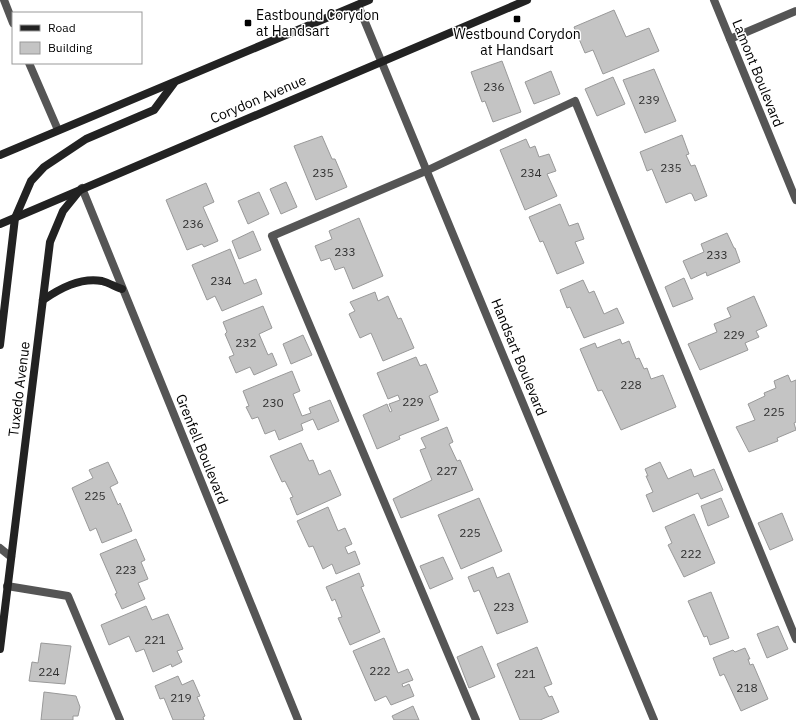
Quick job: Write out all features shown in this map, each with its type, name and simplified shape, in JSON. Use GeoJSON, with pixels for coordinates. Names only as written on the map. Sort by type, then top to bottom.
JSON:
{"type":"FeatureCollection","features":[{"type":"Feature","properties":{"kind":"main road"},"geometry":{"type":"LineString","coordinates":[[0,155],[369,0]]}},
{"type":"Feature","properties":{"kind":"main road","name":"Corydon Avenue"},"geometry":{"type":"LineString","coordinates":[[0,224],[527,0]]}},
{"type":"Feature","properties":{"kind":"main road","name":"Tuxedo Avenue"},"geometry":{"type":"LineString","coordinates":[[0,345],[15,218],[31,182],[44,168],[86,139],[154,110],[174,83]]}},
{"type":"Feature","properties":{"kind":"main road","name":"Tuxedo Avenue"},"geometry":{"type":"LineString","coordinates":[[0,650],[50,242],[63,211],[82,188]]}},
{"type":"Feature","properties":{"kind":"main road"},"geometry":{"type":"LineString","coordinates":[[43,300],[59,289],[86,281],[101,281],[122,289]]}},
{"type":"Feature","properties":{"kind":"main road"},"geometry":{"type":"LineString","coordinates":[[0,307],[4,315]]}},
{"type":"Feature","properties":{"kind":"street"},"geometry":{"type":"LineString","coordinates":[[4,0],[12,20]]}},
{"type":"Feature","properties":{"kind":"street","name":"Lamont Boulevard"},"geometry":{"type":"LineString","coordinates":[[714,0],[796,200]]}},
{"type":"Feature","properties":{"kind":"street","name":"Handsart Boulevard"},"geometry":{"type":"LineString","coordinates":[[358,5],[383,60],[654,720]]}},
{"type":"Feature","properties":{"kind":"street"},"geometry":{"type":"LineString","coordinates":[[730,39],[796,11]]}},
{"type":"Feature","properties":{"kind":"street"},"geometry":{"type":"LineString","coordinates":[[29,64],[58,130]]}},
{"type":"Feature","properties":{"kind":"street"},"geometry":{"type":"LineString","coordinates":[[476,720],[272,236],[428,170],[575,102],[796,639]]}},
{"type":"Feature","properties":{"kind":"street","name":"Grenfell Boulevard"},"geometry":{"type":"LineString","coordinates":[[82,188],[298,720]]}},
{"type":"Feature","properties":{"kind":"street"},"geometry":{"type":"LineString","coordinates":[[0,548],[11,557]]}},
{"type":"Feature","properties":{"kind":"street"},"geometry":{"type":"LineString","coordinates":[[7,586],[68,596],[120,720]]}},
{"type":"Feature","properties":{"kind":"building"},"geometry":{"type":"Polygon","coordinates":[[[614,10],[626,37],[649,28],[659,51],[603,74],[593,50],[585,53],[574,27],[614,10]]]}},
{"type":"Feature","properties":{"kind":"building"},"geometry":{"type":"Polygon","coordinates":[[[502,61],[521,112],[493,122],[485,101],[482,102],[471,72],[502,61]]]}},
{"type":"Feature","properties":{"kind":"building"},"geometry":{"type":"Polygon","coordinates":[[[654,69],[676,121],[645,133],[623,80],[654,69]]]}},
{"type":"Feature","properties":{"kind":"building"},"geometry":{"type":"Polygon","coordinates":[[[551,71],[560,94],[534,104],[525,82],[551,71]]]}},
{"type":"Feature","properties":{"kind":"building"},"geometry":{"type":"Polygon","coordinates":[[[613,77],[625,104],[597,116],[585,89],[613,77]]]}},
{"type":"Feature","properties":{"kind":"building"},"geometry":{"type":"Polygon","coordinates":[[[682,135],[689,154],[686,155],[691,166],[695,165],[707,196],[695,201],[690,193],[666,203],[652,169],[647,171],[640,152],[682,135]]]}},
{"type":"Feature","properties":{"kind":"building"},"geometry":{"type":"Polygon","coordinates":[[[322,136],[332,159],[335,159],[347,187],[316,200],[294,146],[322,136]]]}},
{"type":"Feature","properties":{"kind":"building"},"geometry":{"type":"Polygon","coordinates":[[[526,139],[530,148],[535,146],[539,157],[549,154],[556,171],[547,174],[557,196],[525,210],[500,150],[526,139]]]}},
{"type":"Feature","properties":{"kind":"building"},"geometry":{"type":"Polygon","coordinates":[[[286,182],[297,207],[281,214],[270,189],[286,182]]]}},
{"type":"Feature","properties":{"kind":"building"},"geometry":{"type":"Polygon","coordinates":[[[206,183],[214,202],[203,207],[218,241],[204,247],[202,244],[187,250],[166,200],[206,183]]]}},
{"type":"Feature","properties":{"kind":"building"},"geometry":{"type":"Polygon","coordinates":[[[259,192],[269,214],[248,224],[238,201],[259,192]]]}},
{"type":"Feature","properties":{"kind":"building"},"geometry":{"type":"Polygon","coordinates":[[[560,204],[569,226],[578,223],[584,239],[575,242],[584,263],[557,274],[543,241],[540,242],[529,217],[560,204]]]}},
{"type":"Feature","properties":{"kind":"building"},"geometry":{"type":"Polygon","coordinates":[[[359,218],[383,276],[353,289],[344,267],[335,270],[330,258],[321,261],[315,246],[332,239],[329,231],[359,218]]]}},
{"type":"Feature","properties":{"kind":"building"},"geometry":{"type":"Polygon","coordinates":[[[253,231],[261,250],[239,259],[232,241],[253,231]]]}},
{"type":"Feature","properties":{"kind":"building"},"geometry":{"type":"Polygon","coordinates":[[[727,233],[740,262],[707,276],[706,272],[691,279],[683,261],[704,252],[701,244],[727,233]]]}},
{"type":"Feature","properties":{"kind":"building"},"geometry":{"type":"Polygon","coordinates":[[[230,249],[244,284],[256,279],[262,294],[222,311],[215,296],[207,300],[192,265],[230,249]]]}},
{"type":"Feature","properties":{"kind":"building"},"geometry":{"type":"Polygon","coordinates":[[[684,278],[693,299],[673,307],[665,287],[684,278]]]}},
{"type":"Feature","properties":{"kind":"building"},"geometry":{"type":"Polygon","coordinates":[[[583,280],[589,293],[594,291],[604,314],[617,308],[624,323],[584,338],[570,307],[567,308],[560,290],[583,280]]]}},
{"type":"Feature","properties":{"kind":"building"},"geometry":{"type":"Polygon","coordinates":[[[375,292],[378,301],[388,296],[398,319],[401,318],[414,348],[383,361],[371,333],[360,338],[349,314],[355,311],[350,302],[375,292]]]}},
{"type":"Feature","properties":{"kind":"building"},"geometry":{"type":"Polygon","coordinates":[[[754,296],[767,326],[756,331],[759,337],[745,343],[748,350],[700,370],[688,344],[717,332],[714,324],[731,317],[727,308],[754,296]]]}},
{"type":"Feature","properties":{"kind":"building"},"geometry":{"type":"Polygon","coordinates":[[[263,306],[272,328],[259,334],[268,355],[272,353],[277,365],[254,375],[250,367],[236,373],[229,357],[234,355],[225,334],[227,332],[223,322],[263,306]]]}},
{"type":"Feature","properties":{"kind":"building"},"geometry":{"type":"Polygon","coordinates":[[[303,335],[312,355],[291,364],[283,344],[303,335]]]}},
{"type":"Feature","properties":{"kind":"building"},"geometry":{"type":"Polygon","coordinates":[[[620,339],[622,344],[629,341],[636,359],[639,358],[644,369],[647,368],[651,379],[663,375],[676,407],[621,430],[602,390],[598,391],[580,349],[595,343],[597,348],[620,339]]]}},
{"type":"Feature","properties":{"kind":"building"},"geometry":{"type":"Polygon","coordinates":[[[416,357],[420,366],[426,364],[438,392],[429,396],[439,420],[399,436],[400,439],[377,449],[363,415],[387,404],[390,412],[392,411],[389,404],[400,400],[398,395],[388,399],[377,373],[416,357]]]}},
{"type":"Feature","properties":{"kind":"building"},"geometry":{"type":"Polygon","coordinates":[[[292,371],[300,391],[293,394],[302,416],[311,413],[309,408],[330,400],[339,421],[318,430],[313,419],[301,424],[303,430],[279,440],[275,430],[265,434],[258,417],[252,419],[246,407],[249,406],[243,391],[292,371]]]}},
{"type":"Feature","properties":{"kind":"building"},"geometry":{"type":"Polygon","coordinates":[[[788,375],[791,382],[796,380],[796,422],[794,423],[796,430],[777,438],[778,441],[749,452],[736,427],[755,420],[748,404],[765,396],[764,393],[776,388],[774,381],[788,375]]]}},
{"type":"Feature","properties":{"kind":"building"},"geometry":{"type":"Polygon","coordinates":[[[447,427],[453,442],[449,444],[457,461],[460,460],[473,490],[401,518],[393,499],[432,480],[420,450],[426,448],[421,438],[447,427]]]}},
{"type":"Feature","properties":{"kind":"building"},"geometry":{"type":"Polygon","coordinates":[[[301,443],[309,461],[313,460],[319,475],[330,470],[341,495],[297,515],[290,498],[293,497],[285,481],[282,482],[270,456],[301,443]]]}},
{"type":"Feature","properties":{"kind":"building"},"geometry":{"type":"Polygon","coordinates":[[[108,462],[118,483],[110,487],[118,505],[120,503],[132,531],[102,543],[96,528],[90,531],[72,488],[93,478],[89,470],[108,462]]]}},
{"type":"Feature","properties":{"kind":"building"},"geometry":{"type":"Polygon","coordinates":[[[660,462],[668,479],[691,469],[694,477],[714,469],[723,490],[701,499],[698,493],[653,512],[646,495],[653,492],[646,476],[648,476],[645,469],[660,462]]]}},
{"type":"Feature","properties":{"kind":"building"},"geometry":{"type":"Polygon","coordinates":[[[479,498],[502,551],[461,569],[438,515],[479,498]]]}},
{"type":"Feature","properties":{"kind":"building"},"geometry":{"type":"Polygon","coordinates":[[[721,498],[729,517],[708,526],[701,506],[721,498]]]}},
{"type":"Feature","properties":{"kind":"building"},"geometry":{"type":"Polygon","coordinates":[[[328,507],[338,531],[345,528],[352,544],[345,547],[348,554],[355,551],[360,564],[336,574],[332,564],[323,569],[313,546],[309,547],[297,521],[328,507]]]}},
{"type":"Feature","properties":{"kind":"building"},"geometry":{"type":"Polygon","coordinates":[[[782,513],[793,540],[770,550],[758,523],[782,513]]]}},
{"type":"Feature","properties":{"kind":"building"},"geometry":{"type":"Polygon","coordinates":[[[694,514],[715,563],[684,577],[668,545],[672,543],[665,527],[694,514]]]}},
{"type":"Feature","properties":{"kind":"building"},"geometry":{"type":"Polygon","coordinates":[[[136,539],[145,560],[141,562],[148,579],[138,583],[145,599],[122,609],[115,594],[117,593],[100,554],[136,539]]]}},
{"type":"Feature","properties":{"kind":"building"},"geometry":{"type":"Polygon","coordinates":[[[443,557],[453,579],[430,589],[420,566],[443,557]]]}},
{"type":"Feature","properties":{"kind":"building"},"geometry":{"type":"Polygon","coordinates":[[[493,567],[497,578],[509,573],[528,622],[497,634],[479,590],[474,592],[468,577],[493,567]]]}},
{"type":"Feature","properties":{"kind":"building"},"geometry":{"type":"Polygon","coordinates":[[[359,573],[364,586],[361,587],[380,632],[350,645],[338,618],[342,617],[335,599],[332,601],[326,587],[359,573]]]}},
{"type":"Feature","properties":{"kind":"building"},"geometry":{"type":"Polygon","coordinates":[[[711,592],[729,638],[710,645],[707,636],[704,637],[688,601],[711,592]]]}},
{"type":"Feature","properties":{"kind":"building"},"geometry":{"type":"Polygon","coordinates":[[[146,606],[152,620],[168,614],[183,649],[177,651],[182,662],[172,667],[171,664],[153,672],[144,649],[136,652],[129,636],[109,645],[101,625],[146,606]]]}},
{"type":"Feature","properties":{"kind":"building"},"geometry":{"type":"Polygon","coordinates":[[[778,626],[788,649],[767,658],[757,634],[778,626]]]}},
{"type":"Feature","properties":{"kind":"building"},"geometry":{"type":"Polygon","coordinates":[[[384,638],[398,673],[408,669],[413,680],[402,684],[403,687],[409,684],[414,696],[391,705],[386,696],[375,701],[353,651],[384,638]]]}},
{"type":"Feature","properties":{"kind":"building"},"geometry":{"type":"Polygon","coordinates":[[[41,643],[71,646],[65,684],[29,681],[32,662],[38,663],[41,643]]]}},
{"type":"Feature","properties":{"kind":"building"},"geometry":{"type":"Polygon","coordinates":[[[482,646],[495,677],[469,688],[457,657],[482,646]]]}},
{"type":"Feature","properties":{"kind":"building"},"geometry":{"type":"Polygon","coordinates":[[[537,647],[552,684],[544,687],[549,697],[552,696],[559,712],[540,720],[520,720],[497,664],[537,647]]]}},
{"type":"Feature","properties":{"kind":"building"},"geometry":{"type":"Polygon","coordinates":[[[745,648],[750,659],[748,659],[750,665],[753,664],[768,699],[741,711],[724,674],[720,676],[713,658],[733,650],[735,652],[745,648]]]}},
{"type":"Feature","properties":{"kind":"building"},"geometry":{"type":"Polygon","coordinates":[[[178,676],[182,685],[193,680],[200,696],[197,697],[205,716],[203,717],[204,720],[173,720],[164,698],[160,699],[155,686],[178,676]]]}},
{"type":"Feature","properties":{"kind":"building"},"geometry":{"type":"Polygon","coordinates":[[[44,692],[76,696],[80,707],[78,716],[73,716],[73,720],[41,720],[44,692]]]}},
{"type":"Feature","properties":{"kind":"building"},"geometry":{"type":"Polygon","coordinates":[[[413,706],[419,720],[394,720],[392,716],[413,706]]]}},
{"type":"Feature","properties":{"kind":"place","name":"Westbound Corydon at Handsart"},"geometry":{"type":"Point","coordinates":[517,19]}},
{"type":"Feature","properties":{"kind":"place","name":"Eastbound Corydon at Handsart"},"geometry":{"type":"Point","coordinates":[248,23]}}]}
